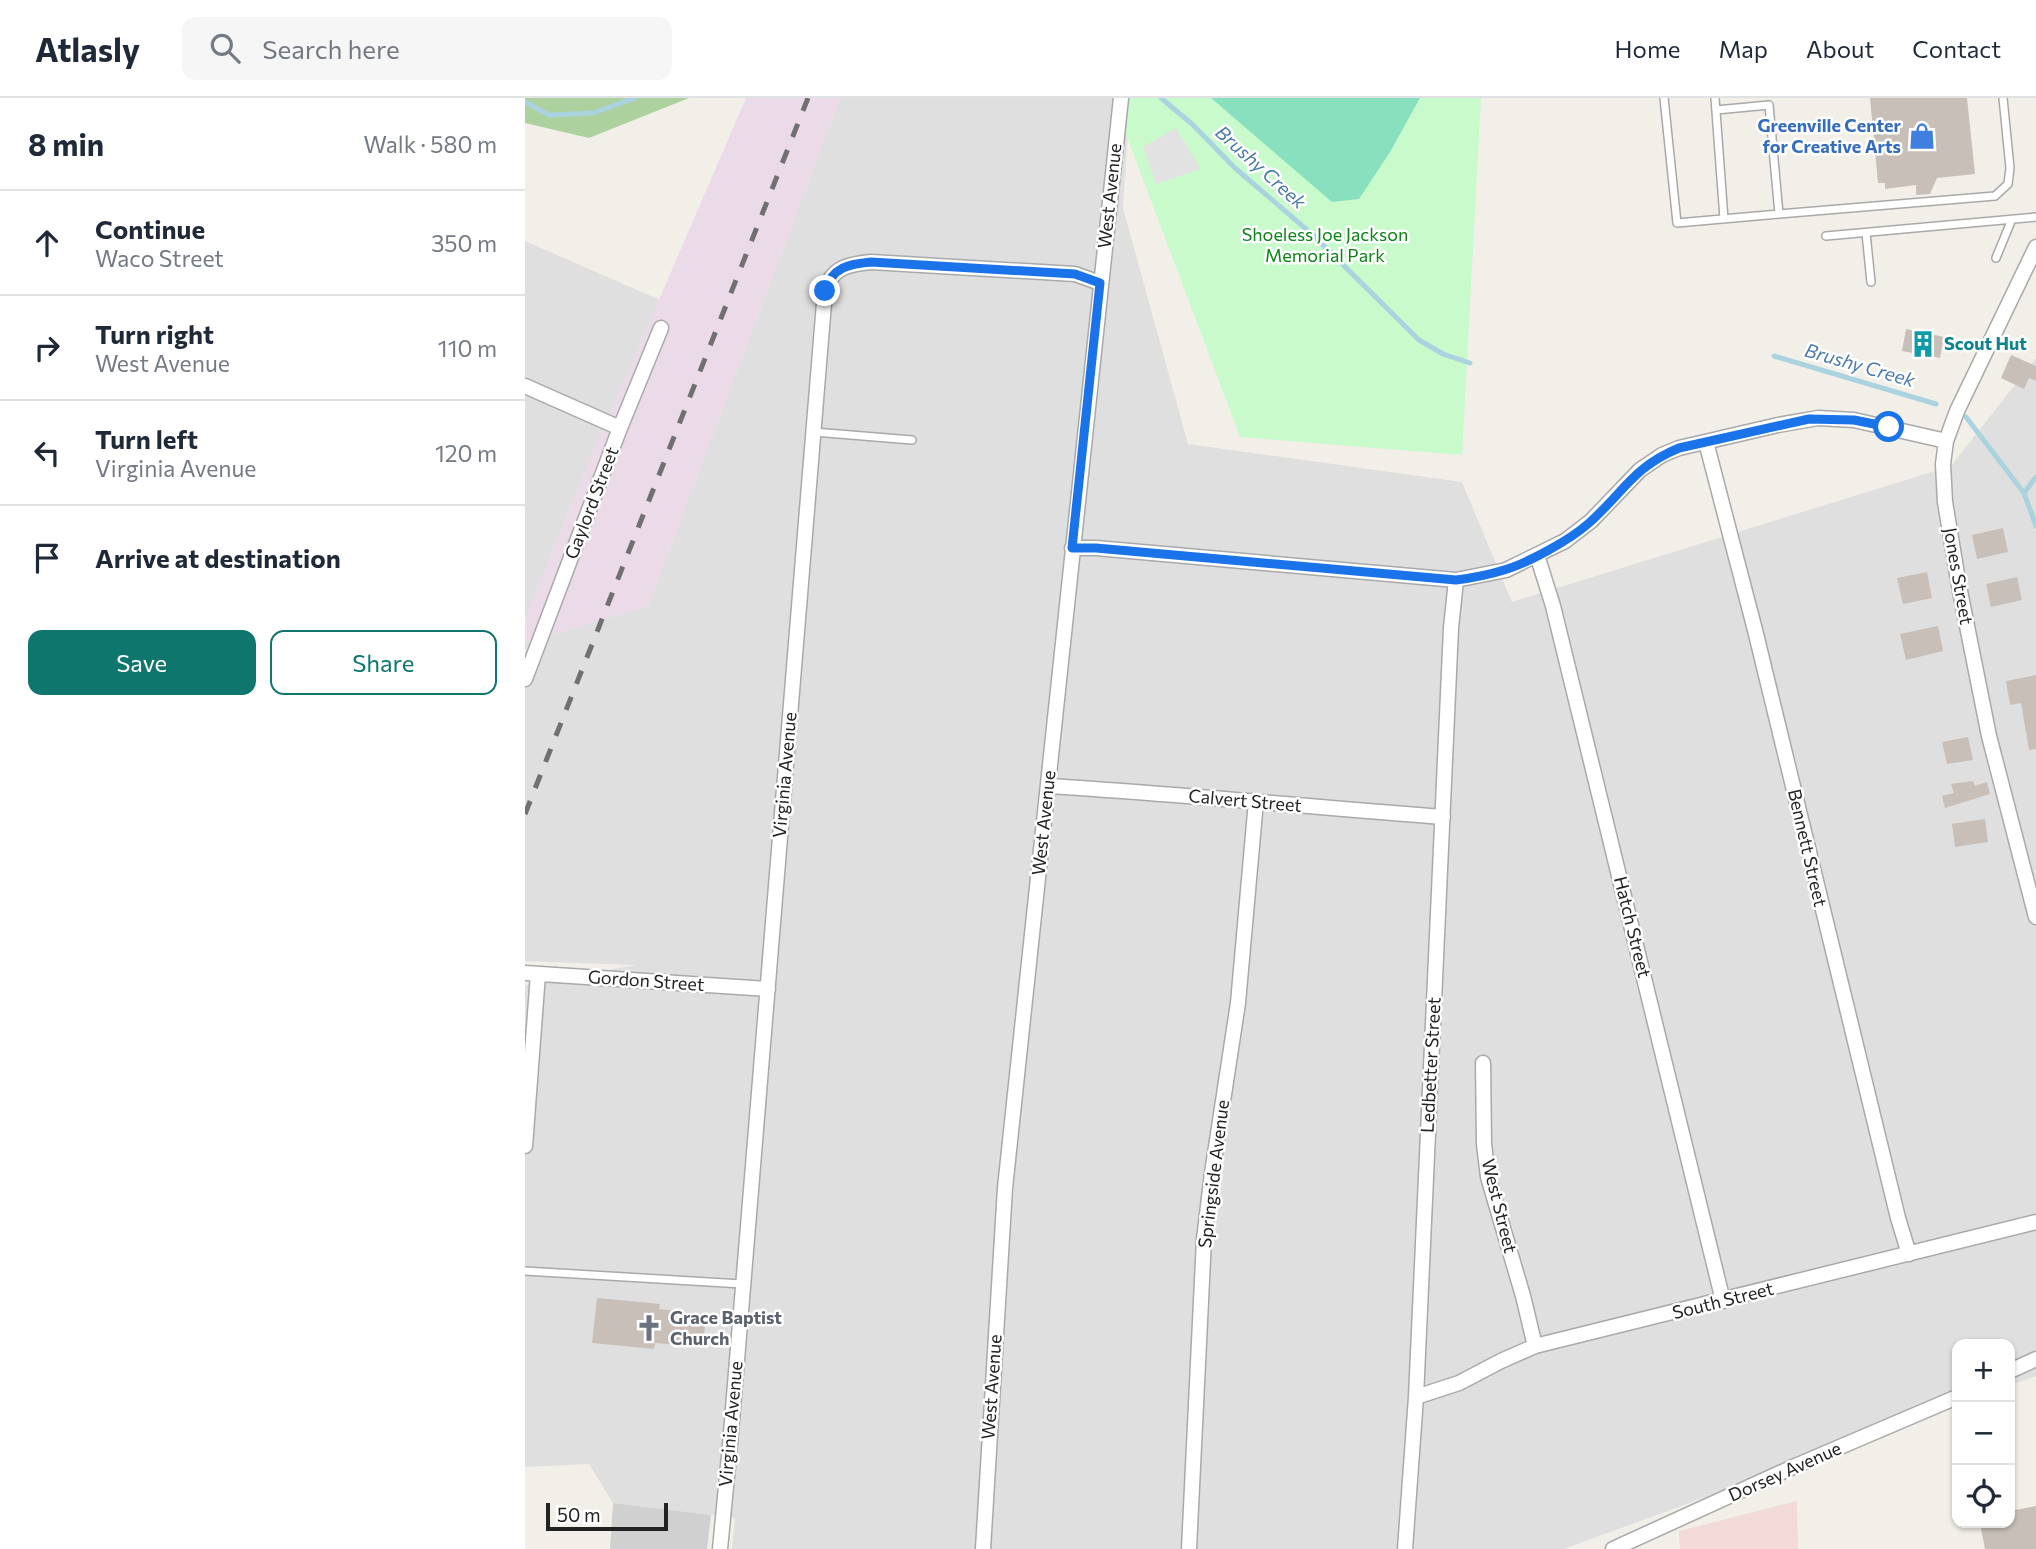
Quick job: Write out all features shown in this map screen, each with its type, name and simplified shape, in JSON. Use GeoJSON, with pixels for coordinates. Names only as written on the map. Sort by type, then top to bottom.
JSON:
{"type":"FeatureCollection","features":[{"type":"Feature","properties":{"kind":"street","name":"West Avenue"},"geometry":{"type":"LineString","coordinates":[[983,1549],[1005,1188],[1121,98]]}},
{"type":"Feature","properties":{"kind":"street","name":"Jones Street"},"geometry":{"type":"LineString","coordinates":[[2036,247],[1957,411],[1946,441],[1943,464],[1945,502],[1959,586],[1989,736],[2036,918]]}},
{"type":"Feature","properties":{"kind":"street","name":"Virginia Avenue"},"geometry":{"type":"LineString","coordinates":[[720,1549],[827,283],[839,268],[871,262],[1075,274],[1100,283]]}},
{"type":"Feature","properties":{"kind":"street","name":"Gaylord Street"},"geometry":{"type":"LineString","coordinates":[[525,680],[620,428],[661,328]]}},
{"type":"Feature","properties":{"kind":"street"},"geometry":{"type":"LineString","coordinates":[[525,386],[620,428]]}},
{"type":"Feature","properties":{"kind":"street"},"geometry":{"type":"LineString","coordinates":[[1072,548],[1456,580],[1506,570],[1577,533],[1651,461],[1679,448],[1818,418],[1854,420],[1946,441]]}},
{"type":"Feature","properties":{"kind":"street","name":"Bennett Street"},"geometry":{"type":"LineString","coordinates":[[1706,442],[1909,1254]]}},
{"type":"Feature","properties":{"kind":"street","name":"Hatch Street"},"geometry":{"type":"LineString","coordinates":[[1537,555],[1553,606],[1723,1301]]}},
{"type":"Feature","properties":{"kind":"street","name":"Ledbetter Street"},"geometry":{"type":"LineString","coordinates":[[1405,1549],[1416,1397],[1451,628],[1456,580]]}},
{"type":"Feature","properties":{"kind":"street","name":"Calvert Street"},"geometry":{"type":"LineString","coordinates":[[1048,786],[1443,817]]}},
{"type":"Feature","properties":{"kind":"street","name":"Springside Avenue"},"geometry":{"type":"LineString","coordinates":[[1189,1549],[1204,1239],[1238,1003],[1257,801]]}},
{"type":"Feature","properties":{"kind":"street"},"geometry":{"type":"LineString","coordinates":[[525,1146],[531,974]]}},
{"type":"Feature","properties":{"kind":"street","name":"Gordon Street"},"geometry":{"type":"LineString","coordinates":[[531,974],[768,989]]}},
{"type":"Feature","properties":{"kind":"street","name":"West Street"},"geometry":{"type":"LineString","coordinates":[[1483,1063],[1484,1144],[1488,1177],[1535,1346]]}},
{"type":"Feature","properties":{"kind":"street","name":"South Street"},"geometry":{"type":"LineString","coordinates":[[1416,1397],[1459,1383],[1535,1346],[2036,1222]]}},
{"type":"Feature","properties":{"kind":"street"},"geometry":{"type":"LineString","coordinates":[[2015,1369],[2036,1359]]}},
{"type":"Feature","properties":{"kind":"street","name":"Dorsey Avenue"},"geometry":{"type":"LineString","coordinates":[[1613,1549],[1793,1467],[1952,1399]]}},
{"type":"Feature","properties":{"kind":"lane"},"geometry":{"type":"LineString","coordinates":[[1664,98],[1677,223],[1994,196],[2008,184],[2010,168],[2003,98]]}},
{"type":"Feature","properties":{"kind":"lane"},"geometry":{"type":"LineString","coordinates":[[1715,98],[1724,219]]}},
{"type":"Feature","properties":{"kind":"lane"},"geometry":{"type":"LineString","coordinates":[[1716,110],[1769,105],[1779,214]]}},
{"type":"Feature","properties":{"kind":"lane"},"geometry":{"type":"LineString","coordinates":[[1826,236],[2036,217]]}},
{"type":"Feature","properties":{"kind":"lane"},"geometry":{"type":"LineString","coordinates":[[1996,258],[2012,219]]}},
{"type":"Feature","properties":{"kind":"lane"},"geometry":{"type":"LineString","coordinates":[[1866,233],[1871,282]]}},
{"type":"Feature","properties":{"kind":"lane"},"geometry":{"type":"LineString","coordinates":[[813,432],[912,440]]}},
{"type":"Feature","properties":{"kind":"lane"},"geometry":{"type":"LineString","coordinates":[[525,1271],[742,1284]]}},
{"type":"Feature","properties":{"kind":"shaded area"},"geometry":{"type":"Polygon","coordinates":[[[746,98],[840,98],[648,606],[525,643],[525,618],[746,98]]]}},
{"type":"Feature","properties":{"kind":"shaded area"},"geometry":{"type":"Polygon","coordinates":[[[840,98],[1130,98],[1123,208],[1188,444],[1462,482],[1512,602],[1951,466],[2036,358],[2036,1376],[2015,1383],[2015,1339],[1952,1339],[1952,1407],[1564,1549],[732,1549],[735,1518],[613,1503],[589,1464],[525,1467],[525,985],[636,965],[525,961],[525,643],[648,606],[840,98]]]}},
{"type":"Feature","properties":{"kind":"shaded area"},"geometry":{"type":"Polygon","coordinates":[[[1176,128],[1201,169],[1156,184],[1143,147],[1176,128]]]}},
{"type":"Feature","properties":{"kind":"shaded area"},"geometry":{"type":"Polygon","coordinates":[[[525,241],[660,300],[525,618],[525,241]]]}},
{"type":"Feature","properties":{"kind":"shaded area"},"geometry":{"type":"Polygon","coordinates":[[[1797,1501],[1798,1549],[1680,1549],[1679,1531],[1797,1501]]]}},
{"type":"Feature","properties":{"kind":"shaded area"},"geometry":{"type":"Polygon","coordinates":[[[613,1503],[711,1515],[707,1549],[610,1549],[613,1503]]]}},
{"type":"Feature","properties":{"kind":"green space"},"geometry":{"type":"Polygon","coordinates":[[[525,98],[689,98],[589,138],[525,123],[525,98]]]}},
{"type":"Feature","properties":{"kind":"green space","name":"Shoeless Joe Jackson Memorial Park"},"geometry":{"type":"Polygon","coordinates":[[[1129,98],[1481,98],[1462,455],[1240,437],[1126,134],[1129,98]]]}},
{"type":"Feature","properties":{"kind":"green space"},"geometry":{"type":"Polygon","coordinates":[[[1211,98],[1420,98],[1390,152],[1359,199],[1332,202],[1211,98]]]}},
{"type":"Feature","properties":{"kind":"building","name":"Greenville Center for Creative Arts"},"geometry":{"type":"Polygon","coordinates":[[[1870,98],[1967,98],[1975,174],[1937,178],[1930,194],[1916,195],[1916,185],[1885,189],[1885,183],[1878,183],[1870,98]]]}},
{"type":"Feature","properties":{"kind":"building","name":"Scout Hut"},"geometry":{"type":"Polygon","coordinates":[[[1906,329],[1944,337],[1940,358],[1902,351],[1906,329]]]}},
{"type":"Feature","properties":{"kind":"building"},"geometry":{"type":"Polygon","coordinates":[[[2011,355],[2036,366],[2036,381],[2029,378],[2024,389],[2001,378],[2011,355]]]}},
{"type":"Feature","properties":{"kind":"building"},"geometry":{"type":"Polygon","coordinates":[[[2003,528],[2008,552],[1977,559],[1972,535],[2003,528]]]}},
{"type":"Feature","properties":{"kind":"building"},"geometry":{"type":"Polygon","coordinates":[[[1927,572],[1932,598],[1903,604],[1897,578],[1927,572]]]}},
{"type":"Feature","properties":{"kind":"building"},"geometry":{"type":"Polygon","coordinates":[[[2017,577],[2022,600],[1991,607],[1986,584],[2017,577]]]}},
{"type":"Feature","properties":{"kind":"building"},"geometry":{"type":"Polygon","coordinates":[[[1938,626],[1943,651],[1906,660],[1900,634],[1938,626]]]}},
{"type":"Feature","properties":{"kind":"building"},"geometry":{"type":"Polygon","coordinates":[[[2036,675],[2036,749],[2029,750],[2021,703],[2010,705],[2006,681],[2036,675]]]}},
{"type":"Feature","properties":{"kind":"building"},"geometry":{"type":"Polygon","coordinates":[[[1968,737],[1973,760],[1947,764],[1942,742],[1968,737]]]}},
{"type":"Feature","properties":{"kind":"building"},"geometry":{"type":"Polygon","coordinates":[[[1973,781],[1975,786],[1987,782],[1990,794],[1945,808],[1942,796],[1954,793],[1951,784],[1973,781]]]}},
{"type":"Feature","properties":{"kind":"building"},"geometry":{"type":"Polygon","coordinates":[[[1985,819],[1988,842],[1955,847],[1952,824],[1985,819]]]}},
{"type":"Feature","properties":{"kind":"building","name":"Grace Baptist Church"},"geometry":{"type":"Polygon","coordinates":[[[597,1298],[660,1304],[659,1309],[706,1314],[703,1347],[655,1343],[654,1349],[592,1343],[597,1298]]]}},
{"type":"Feature","properties":{"kind":"building"},"geometry":{"type":"Polygon","coordinates":[[[2036,1506],[2036,1549],[1985,1549],[1981,1528],[2015,1528],[2015,1510],[2036,1506]]]}},
{"type":"Feature","properties":{"kind":"waterway","name":"Brushy Creek"},"geometry":{"type":"LineString","coordinates":[[525,102],[549,115],[593,113],[635,98]]}},
{"type":"Feature","properties":{"kind":"waterway","name":"Brushy Creek"},"geometry":{"type":"LineString","coordinates":[[1161,98],[1192,124],[1235,168],[1313,235],[1419,340],[1443,354],[1470,363]]}},
{"type":"Feature","properties":{"kind":"waterway","name":"Brushy Creek"},"geometry":{"type":"LineString","coordinates":[[1774,356],[1936,404]]}},
{"type":"Feature","properties":{"kind":"waterway","name":"Brushy Creek"},"geometry":{"type":"LineString","coordinates":[[1966,417],[2024,493],[2036,526]]}},
{"type":"Feature","properties":{"kind":"waterway"},"geometry":{"type":"LineString","coordinates":[[2024,493],[2036,477]]}},
{"type":"Feature","properties":{"kind":"railway"},"geometry":{"type":"LineString","coordinates":[[525,814],[808,98]]}},
{"type":"Feature","properties":{"kind":"place","name":"Greenville Center for Creative Arts"},"geometry":{"type":"Point","coordinates":[1922,136]}},
{"type":"Feature","properties":{"kind":"place","name":"Scout Hut"},"geometry":{"type":"Point","coordinates":[1923,344]}},
{"type":"Feature","properties":{"kind":"place","name":"Grace Baptist Church"},"geometry":{"type":"Point","coordinates":[649,1328]}},
{"type":"Feature","properties":{"kind":"route"},"geometry":{"type":"LineString","coordinates":[[825,291],[827,283],[839,268],[871,262],[1075,274],[1100,283],[1072,548],[1456,580],[1506,570],[1565,541],[1591,521],[1629,480],[1651,461],[1679,448],[1818,418],[1854,420],[1889,427]]}}]}
